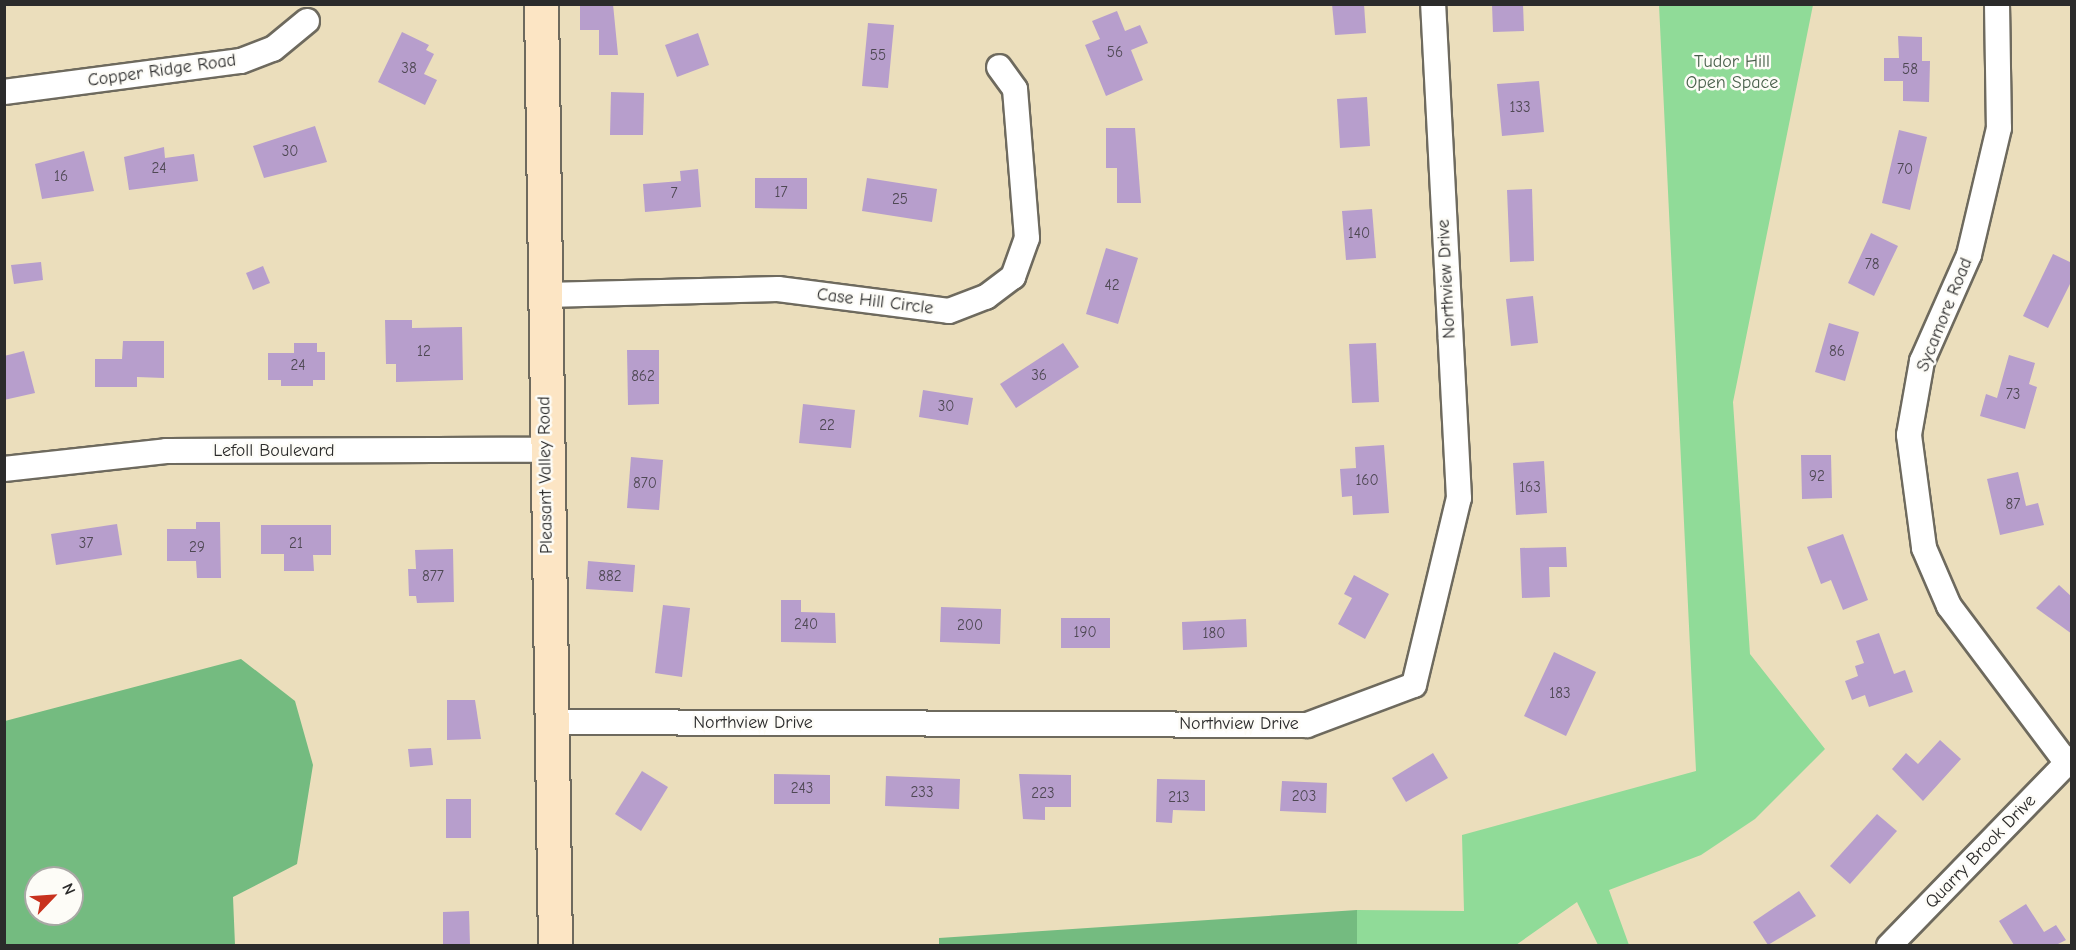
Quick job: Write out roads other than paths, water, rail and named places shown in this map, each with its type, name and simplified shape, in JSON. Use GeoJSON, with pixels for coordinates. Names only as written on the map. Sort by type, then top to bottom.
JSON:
{"type":"FeatureCollection","features":[{"type":"Feature","properties":{"kind":"main road","name":"Pleasant Valley Road"},"geometry":{"type":"LineString","coordinates":[[541,4],[546,295],[545,450],[555,945]]}},
{"type":"Feature","properties":{"kind":"street","name":"Northview Drive"},"geometry":{"type":"LineString","coordinates":[[551,722],[1307,724],[1414,685],[1459,498],[1433,4]]}},
{"type":"Feature","properties":{"kind":"street","name":"Sycamore Road"},"geometry":{"type":"LineString","coordinates":[[1997,4],[1999,128],[1969,255],[1922,361],[1909,435],[1924,549],[1948,606],[2069,760]]}},
{"type":"Feature","properties":{"kind":"street","name":"Copper Ridge Road"},"geometry":{"type":"LineString","coordinates":[[4,92],[241,61],[273,49],[307,21]]}},
{"type":"Feature","properties":{"kind":"street","name":"Case Hill Circle"},"geometry":{"type":"LineString","coordinates":[[546,295],[778,289],[948,311],[986,297],[1013,277],[1027,238],[1015,89],[999,67]]}},
{"type":"Feature","properties":{"kind":"street","name":"Lefoll Boulevard"},"geometry":{"type":"LineString","coordinates":[[4,469],[166,451],[545,450]]}},
{"type":"Feature","properties":{"kind":"street","name":"Quarry Brook Drive"},"geometry":{"type":"LineString","coordinates":[[1896,943],[2069,760]]}},
{"type":"Feature","properties":{"kind":"park label","name":"Tudor Hill Open Space"},"geometry":{"type":"Point","coordinates":[1732,73]}}]}
